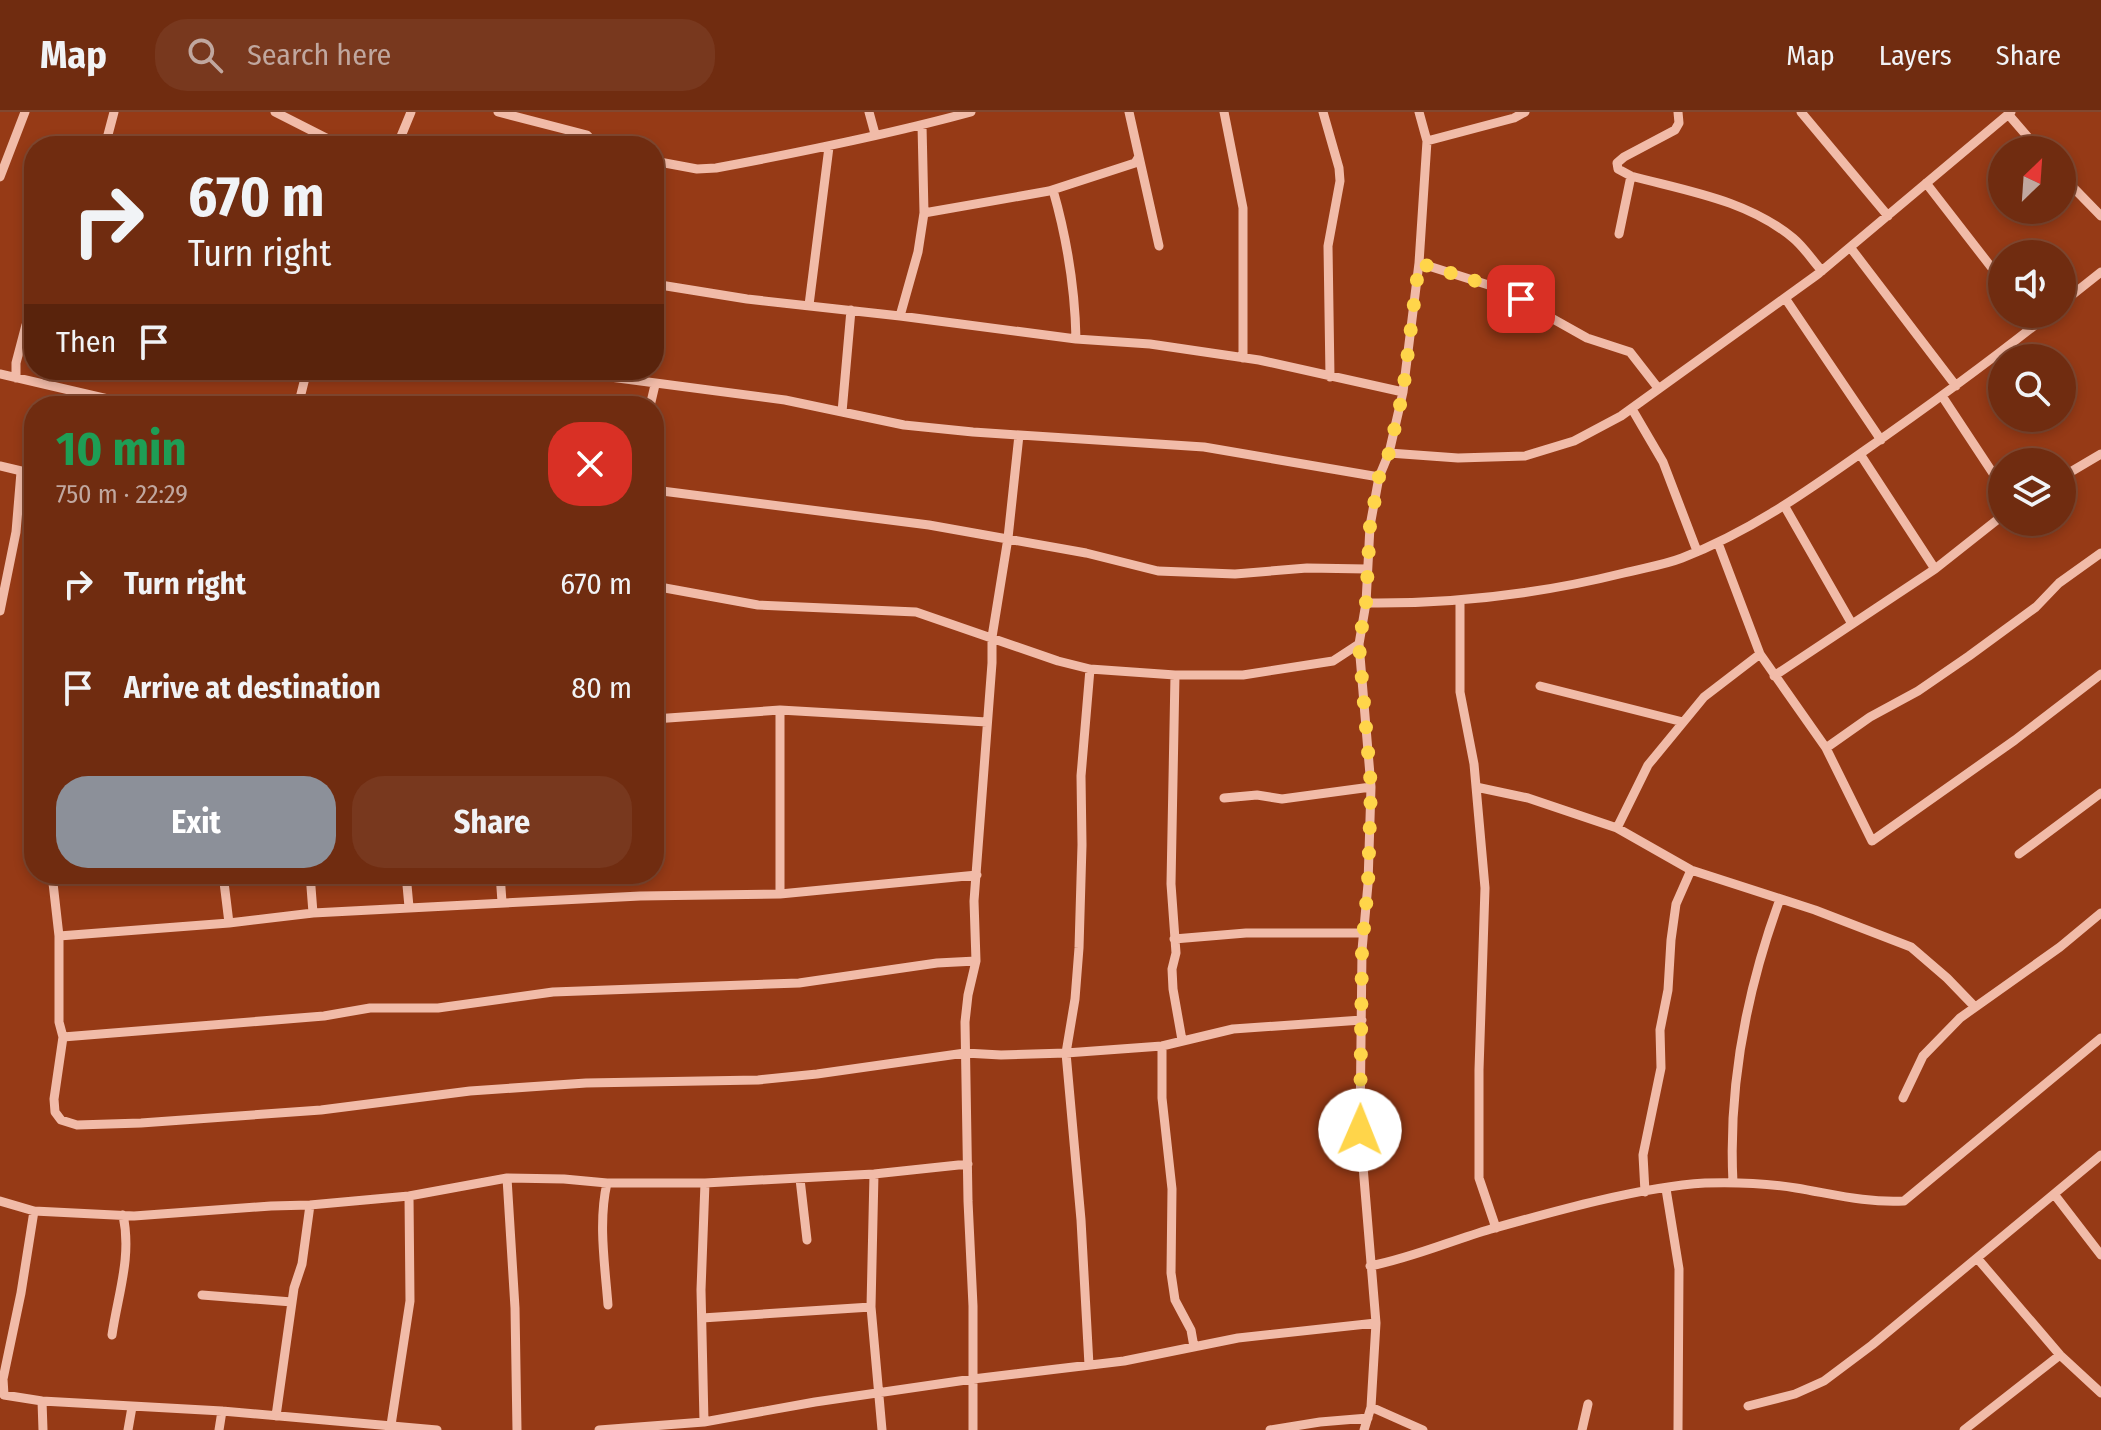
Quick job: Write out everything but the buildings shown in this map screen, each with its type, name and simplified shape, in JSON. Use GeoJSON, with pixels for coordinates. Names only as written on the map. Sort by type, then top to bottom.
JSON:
{"type":"FeatureCollection","features":[{"type":"Feature","properties":{"kind":"street"},"geometry":{"type":"LineString","coordinates":[[0,177],[25,112]]}},
{"type":"Feature","properties":{"kind":"street"},"geometry":{"type":"LineString","coordinates":[[108,136],[114,112]]}},
{"type":"Feature","properties":{"kind":"street"},"geometry":{"type":"LineString","coordinates":[[275,112],[322,136]]}},
{"type":"Feature","properties":{"kind":"street"},"geometry":{"type":"LineString","coordinates":[[401,136],[411,112]]}},
{"type":"Feature","properties":{"kind":"street"},"geometry":{"type":"LineString","coordinates":[[498,112],[588,136]]}},
{"type":"Feature","properties":{"kind":"street"},"geometry":{"type":"LineString","coordinates":[[869,112],[875,134]]}},
{"type":"Feature","properties":{"kind":"street"},"geometry":{"type":"LineString","coordinates":[[664,163],[697,169],[716,168],[829,147],[971,112]]}},
{"type":"Feature","properties":{"kind":"street"},"geometry":{"type":"LineString","coordinates":[[1129,112],[1159,246]]}},
{"type":"Feature","properties":{"kind":"street"},"geometry":{"type":"LineString","coordinates":[[1224,112],[1243,208],[1243,358]]}},
{"type":"Feature","properties":{"kind":"street"},"geometry":{"type":"LineString","coordinates":[[1323,112],[1340,181],[1328,246],[1330,377]]}},
{"type":"Feature","properties":{"kind":"street"},"geometry":{"type":"LineString","coordinates":[[1364,1430],[1371,1407],[1376,1323],[1360,1130],[1363,933],[1371,787],[1359,644],[1366,603],[1370,526],[1379,477],[1389,453],[1403,392],[1419,263],[1427,141],[1419,112]]}},
{"type":"Feature","properties":{"kind":"street"},"geometry":{"type":"LineString","coordinates":[[1427,141],[1514,118],[1525,112]]}},
{"type":"Feature","properties":{"kind":"street"},"geometry":{"type":"LineString","coordinates":[[1678,112],[1679,123],[1675,130],[1624,157],[1617,163],[1618,169],[1631,176],[1729,202],[1765,217],[1796,240],[1822,271]]}},
{"type":"Feature","properties":{"kind":"street"},"geometry":{"type":"LineString","coordinates":[[1801,112],[1888,216]]}},
{"type":"Feature","properties":{"kind":"street"},"geometry":{"type":"LineString","coordinates":[[1389,453],[1458,458],[1525,456],[1574,441],[1632,409],[1822,271],[2009,113],[2028,136]]}},
{"type":"Feature","properties":{"kind":"street"},"geometry":{"type":"LineString","coordinates":[[900,316],[918,252],[924,213],[922,125]]}},
{"type":"Feature","properties":{"kind":"street"},"geometry":{"type":"LineString","coordinates":[[809,305],[829,147]]}},
{"type":"Feature","properties":{"kind":"street"},"geometry":{"type":"LineString","coordinates":[[924,213],[1053,190],[1135,163],[1138,158]]}},
{"type":"Feature","properties":{"kind":"street"},"geometry":{"type":"LineString","coordinates":[[1619,234],[1631,176]]}},
{"type":"Feature","properties":{"kind":"street"},"geometry":{"type":"LineString","coordinates":[[1926,183],[1988,263]]}},
{"type":"Feature","properties":{"kind":"street"},"geometry":{"type":"LineString","coordinates":[[1053,190],[1065,230],[1075,304],[1076,339]]}},
{"type":"Feature","properties":{"kind":"street"},"geometry":{"type":"LineString","coordinates":[[2076,190],[2101,216]]}},
{"type":"Feature","properties":{"kind":"street"},"geometry":{"type":"LineString","coordinates":[[1850,247],[1956,386]]}},
{"type":"Feature","properties":{"kind":"street"},"geometry":{"type":"LineString","coordinates":[[1419,263],[1498,288],[1587,338],[1617,345],[1630,352],[1658,388]]}},
{"type":"Feature","properties":{"kind":"street"},"geometry":{"type":"LineString","coordinates":[[2076,292],[2101,272]]}},
{"type":"Feature","properties":{"kind":"street"},"geometry":{"type":"LineString","coordinates":[[664,286],[747,299],[1076,339],[1150,344],[1243,358],[1403,392]]}},
{"type":"Feature","properties":{"kind":"street"},"geometry":{"type":"LineString","coordinates":[[1785,298],[1881,440]]}},
{"type":"Feature","properties":{"kind":"street"},"geometry":{"type":"LineString","coordinates":[[842,412],[851,310]]}},
{"type":"Feature","properties":{"kind":"street"},"geometry":{"type":"LineString","coordinates":[[1366,603],[1460,600],[1585,583],[1678,559],[1718,543],[1785,507],[1956,386],[2031,328]]}},
{"type":"Feature","properties":{"kind":"street"},"geometry":{"type":"LineString","coordinates":[[16,378],[16,363],[24,333]]}},
{"type":"Feature","properties":{"kind":"street"},"geometry":{"type":"LineString","coordinates":[[0,374],[24,380]]}},
{"type":"Feature","properties":{"kind":"street"},"geometry":{"type":"LineString","coordinates":[[25,380],[94,396]]}},
{"type":"Feature","properties":{"kind":"street"},"geometry":{"type":"LineString","coordinates":[[622,380],[785,400],[904,425],[1204,447],[1379,477]]}},
{"type":"Feature","properties":{"kind":"street"},"geometry":{"type":"LineString","coordinates":[[652,396],[655,385]]}},
{"type":"Feature","properties":{"kind":"street"},"geometry":{"type":"LineString","coordinates":[[1942,396],[1988,466]]}},
{"type":"Feature","properties":{"kind":"street"},"geometry":{"type":"LineString","coordinates":[[1632,409],[1663,462],[1697,551]]}},
{"type":"Feature","properties":{"kind":"street"},"geometry":{"type":"LineString","coordinates":[[973,1430],[965,1053],[968,995],[976,961],[974,901],[992,637],[1008,538],[1019,435]]}},
{"type":"Feature","properties":{"kind":"street"},"geometry":{"type":"LineString","coordinates":[[1860,454],[1935,569]]}},
{"type":"Feature","properties":{"kind":"street"},"geometry":{"type":"LineString","coordinates":[[2076,469],[2101,454]]}},
{"type":"Feature","properties":{"kind":"street"},"geometry":{"type":"LineString","coordinates":[[0,466],[24,472]]}},
{"type":"Feature","properties":{"kind":"street"},"geometry":{"type":"LineString","coordinates":[[0,611],[16,532],[21,472]]}},
{"type":"Feature","properties":{"kind":"street"},"geometry":{"type":"LineString","coordinates":[[664,491],[929,525],[1086,553],[1158,571],[1235,574],[1307,568],[1367,569]]}},
{"type":"Feature","properties":{"kind":"street"},"geometry":{"type":"LineString","coordinates":[[1785,507],[1852,624]]}},
{"type":"Feature","properties":{"kind":"street"},"geometry":{"type":"LineString","coordinates":[[1774,676],[1935,569],[1988,527]]}},
{"type":"Feature","properties":{"kind":"street"},"geometry":{"type":"LineString","coordinates":[[1718,543],[1760,654],[1826,748],[1872,841],[2015,740],[2101,674]]}},
{"type":"Feature","properties":{"kind":"street"},"geometry":{"type":"LineString","coordinates":[[1826,748],[1969,656],[2036,607],[2059,583],[2101,553]]}},
{"type":"Feature","properties":{"kind":"street"},"geometry":{"type":"LineString","coordinates":[[664,588],[758,605],[916,612],[1090,669],[1175,675],[1243,675],[1333,661],[1359,644]]}},
{"type":"Feature","properties":{"kind":"street"},"geometry":{"type":"LineString","coordinates":[[1460,600],[1460,692],[1474,764],[1485,888],[1479,1178],[1496,1228]]}},
{"type":"Feature","properties":{"kind":"street"},"geometry":{"type":"LineString","coordinates":[[1617,828],[1648,765],[1683,722],[1704,697],[1760,654]]}},
{"type":"Feature","properties":{"kind":"street"},"geometry":{"type":"LineString","coordinates":[[1089,1365],[1081,1220],[1066,1053],[1079,948],[1081,776],[1090,669]]}},
{"type":"Feature","properties":{"kind":"street"},"geometry":{"type":"LineString","coordinates":[[1175,675],[1174,808],[1170,845],[1176,953],[1172,969],[1182,1040]]}},
{"type":"Feature","properties":{"kind":"street"},"geometry":{"type":"LineString","coordinates":[[1540,686],[1683,722]]}},
{"type":"Feature","properties":{"kind":"street"},"geometry":{"type":"LineString","coordinates":[[664,718],[780,710],[987,722]]}},
{"type":"Feature","properties":{"kind":"street"},"geometry":{"type":"LineString","coordinates":[[780,710],[780,894]]}},
{"type":"Feature","properties":{"kind":"street"},"geometry":{"type":"LineString","coordinates":[[1224,798],[1257,795],[1282,799],[1371,787]]}},
{"type":"Feature","properties":{"kind":"street"},"geometry":{"type":"LineString","coordinates":[[1476,787],[1528,798],[1617,828],[1691,870],[1911,947],[1975,1007]]}},
{"type":"Feature","properties":{"kind":"street"},"geometry":{"type":"LineString","coordinates":[[2019,854],[2101,793]]}},
{"type":"Feature","properties":{"kind":"street"},"geometry":{"type":"LineString","coordinates":[[1645,1192],[1643,1155],[1661,1068],[1660,1030],[1668,990],[1676,904],[1691,870]]}},
{"type":"Feature","properties":{"kind":"street"},"geometry":{"type":"LineString","coordinates":[[59,936],[313,913],[640,896],[780,894],[977,875]]}},
{"type":"Feature","properties":{"kind":"street"},"geometry":{"type":"LineString","coordinates":[[53,884],[59,936],[59,1022],[63,1037],[55,1112],[61,1120],[77,1125],[321,1110],[470,1091],[586,1083],[758,1080],[965,1053],[1066,1053],[1162,1046],[1233,1029],[1362,1020]]}},
{"type":"Feature","properties":{"kind":"street"},"geometry":{"type":"LineString","coordinates":[[224,884],[229,923]]}},
{"type":"Feature","properties":{"kind":"street"},"geometry":{"type":"LineString","coordinates":[[311,884],[313,913]]}},
{"type":"Feature","properties":{"kind":"street"},"geometry":{"type":"LineString","coordinates":[[407,884],[409,907]]}},
{"type":"Feature","properties":{"kind":"street"},"geometry":{"type":"LineString","coordinates":[[501,884],[502,902]]}},
{"type":"Feature","properties":{"kind":"street"},"geometry":{"type":"LineString","coordinates":[[1733,1183],[1731,1144],[1747,1012],[1760,955],[1780,899]]}},
{"type":"Feature","properties":{"kind":"street"},"geometry":{"type":"LineString","coordinates":[[1903,1098],[1923,1056],[1960,1018],[2060,947],[2101,913]]}},
{"type":"Feature","properties":{"kind":"street"},"geometry":{"type":"LineString","coordinates":[[1174,939],[1246,933],[1363,933]]}},
{"type":"Feature","properties":{"kind":"street"},"geometry":{"type":"LineString","coordinates":[[63,1037],[324,1016],[370,1008],[438,1008],[553,992],[799,983],[937,963],[976,961]]}},
{"type":"Feature","properties":{"kind":"street"},"geometry":{"type":"LineString","coordinates":[[1370,1266],[1404,1259],[1496,1228],[1666,1189],[1752,1182],[1878,1202],[1904,1201],[2101,1038]]}},
{"type":"Feature","properties":{"kind":"street"},"geometry":{"type":"LineString","coordinates":[[1162,1046],[1162,1098],[1172,1189],[1171,1273],[1175,1300],[1191,1330],[1194,1347]]}},
{"type":"Feature","properties":{"kind":"street"},"geometry":{"type":"LineString","coordinates":[[1748,1406],[1795,1394],[1824,1381],[1872,1345],[2101,1155]]}},
{"type":"Feature","properties":{"kind":"street"},"geometry":{"type":"LineString","coordinates":[[0,1201],[34,1211],[123,1215],[310,1205],[409,1196],[507,1178],[607,1183],[705,1183],[874,1174],[968,1164]]}},
{"type":"Feature","properties":{"kind":"street"},"geometry":{"type":"LineString","coordinates":[[874,1174],[871,1307],[882,1430]]}},
{"type":"Feature","properties":{"kind":"street"},"geometry":{"type":"LineString","coordinates":[[507,1178],[515,1308],[517,1430]]}},
{"type":"Feature","properties":{"kind":"street"},"geometry":{"type":"LineString","coordinates":[[800,1179],[807,1240]]}},
{"type":"Feature","properties":{"kind":"street"},"geometry":{"type":"LineString","coordinates":[[607,1183],[603,1221],[608,1305]]}},
{"type":"Feature","properties":{"kind":"street"},"geometry":{"type":"LineString","coordinates":[[704,1422],[702,1318],[705,1183]]}},
{"type":"Feature","properties":{"kind":"street"},"geometry":{"type":"LineString","coordinates":[[1666,1189],[1679,1269],[1678,1430]]}},
{"type":"Feature","properties":{"kind":"street"},"geometry":{"type":"LineString","coordinates":[[2054,1194],[2101,1255]]}},
{"type":"Feature","properties":{"kind":"street"},"geometry":{"type":"LineString","coordinates":[[396,1428],[410,1301],[409,1196]]}},
{"type":"Feature","properties":{"kind":"street"},"geometry":{"type":"LineString","coordinates":[[276,1416],[310,1205]]}},
{"type":"Feature","properties":{"kind":"street"},"geometry":{"type":"LineString","coordinates":[[34,1211],[2,1397],[222,1411],[437,1430]]}},
{"type":"Feature","properties":{"kind":"street"},"geometry":{"type":"LineString","coordinates":[[112,1335],[126,1263],[127,1236],[123,1215]]}},
{"type":"Feature","properties":{"kind":"street"},"geometry":{"type":"LineString","coordinates":[[1977,1258],[2060,1355],[2101,1393]]}},
{"type":"Feature","properties":{"kind":"street"},"geometry":{"type":"LineString","coordinates":[[202,1295],[292,1302]]}},
{"type":"Feature","properties":{"kind":"street"},"geometry":{"type":"LineString","coordinates":[[702,1318],[871,1307]]}},
{"type":"Feature","properties":{"kind":"street"},"geometry":{"type":"LineString","coordinates":[[599,1430],[704,1422],[815,1402],[1089,1365],[1291,1331],[1376,1323]]}},
{"type":"Feature","properties":{"kind":"street"},"geometry":{"type":"LineString","coordinates":[[1964,1430],[2060,1355]]}},
{"type":"Feature","properties":{"kind":"street"},"geometry":{"type":"LineString","coordinates":[[42,1401],[43,1430]]}},
{"type":"Feature","properties":{"kind":"street"},"geometry":{"type":"LineString","coordinates":[[1582,1430],[1588,1404]]}},
{"type":"Feature","properties":{"kind":"street"},"geometry":{"type":"LineString","coordinates":[[128,1430],[132,1407]]}},
{"type":"Feature","properties":{"kind":"street"},"geometry":{"type":"LineString","coordinates":[[1371,1407],[1423,1430]]}},
{"type":"Feature","properties":{"kind":"street"},"geometry":{"type":"LineString","coordinates":[[219,1430],[222,1411]]}},
{"type":"Feature","properties":{"kind":"street"},"geometry":{"type":"LineString","coordinates":[[307,1430],[308,1418]]}},
{"type":"Feature","properties":{"kind":"street"},"geometry":{"type":"LineString","coordinates":[[1270,1430],[1368,1418]]}},
{"type":"Feature","properties":{"kind":"route"},"geometry":{"type":"LineString","coordinates":[[1360,1130],[1362,950],[1371,787],[1359,644],[1366,603],[1370,526],[1379,477],[1389,453],[1403,392],[1419,263],[1498,288],[1521,299]]}}]}
